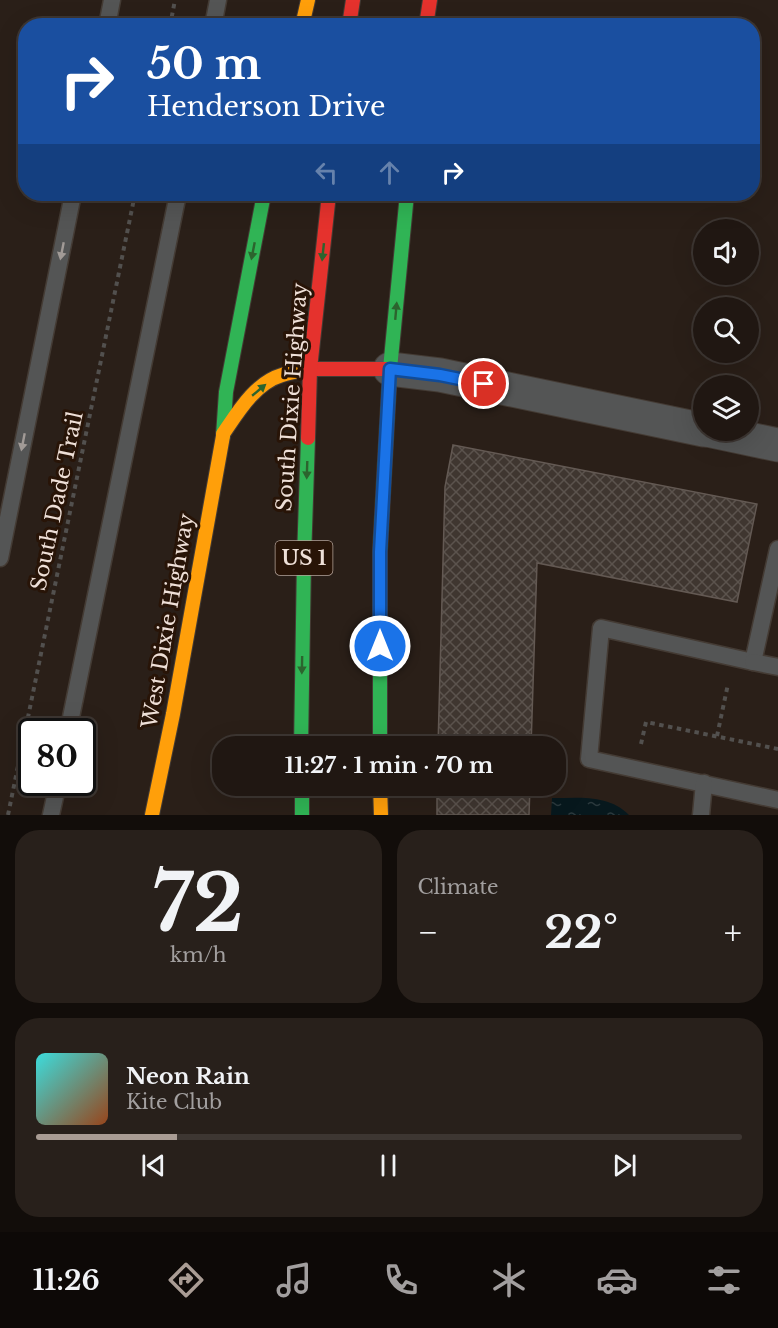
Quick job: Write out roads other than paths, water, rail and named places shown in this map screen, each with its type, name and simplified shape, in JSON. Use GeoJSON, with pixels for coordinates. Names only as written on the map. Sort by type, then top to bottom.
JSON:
{"type":"FeatureCollection","features":[{"type":"Feature","properties":{"kind":"main road"},"geometry":{"type":"LineString","coordinates":[[304,18],[308,0]]}},
{"type":"Feature","properties":{"kind":"main road"},"geometry":{"type":"LineString","coordinates":[[350,18],[353,0]]}},
{"type":"Feature","properties":{"kind":"main road"},"geometry":{"type":"LineString","coordinates":[[427,18],[430,0]]}},
{"type":"Feature","properties":{"kind":"main road","name":"West Dixie Highway"},"geometry":{"type":"LineString","coordinates":[[152,815],[173,714],[223,434],[226,392],[263,201]]}},
{"type":"Feature","properties":{"kind":"main road","name":"South Dixie Highway"},"geometry":{"type":"LineString","coordinates":[[301,736],[310,369],[328,201]]}},
{"type":"Feature","properties":{"kind":"main road"},"geometry":{"type":"LineString","coordinates":[[380,736],[380,552],[390,369],[406,201]]}},
{"type":"Feature","properties":{"kind":"main road","name":"West Dixie Highway"},"geometry":{"type":"LineString","coordinates":[[223,434],[246,402],[261,387],[278,376],[310,369],[390,369]]}},
{"type":"Feature","properties":{"kind":"main road"},"geometry":{"type":"LineString","coordinates":[[302,796],[302,815]]}},
{"type":"Feature","properties":{"kind":"main road"},"geometry":{"type":"LineString","coordinates":[[380,796],[381,815]]}},
{"type":"Feature","properties":{"kind":"street"},"geometry":{"type":"LineString","coordinates":[[390,369],[440,375],[693,428]]}},
{"type":"Feature","properties":{"kind":"street"},"geometry":{"type":"LineString","coordinates":[[759,441],[778,445]]}},
{"type":"Feature","properties":{"kind":"lane"},"geometry":{"type":"LineString","coordinates":[[109,18],[112,0]]}},
{"type":"Feature","properties":{"kind":"lane"},"geometry":{"type":"LineString","coordinates":[[215,18],[218,0]]}},
{"type":"Feature","properties":{"kind":"lane"},"geometry":{"type":"LineString","coordinates":[[0,558],[72,201]]}},
{"type":"Feature","properties":{"kind":"lane"},"geometry":{"type":"LineString","coordinates":[[71,718],[177,201]]}},
{"type":"Feature","properties":{"kind":"lane"},"geometry":{"type":"LineString","coordinates":[[753,662],[778,549]]}},
{"type":"Feature","properties":{"kind":"lane"},"geometry":{"type":"LineString","coordinates":[[778,667],[601,628],[589,759],[778,800]]}},
{"type":"Feature","properties":{"kind":"lane"},"geometry":{"type":"LineString","coordinates":[[701,815],[704,783]]}},
{"type":"Feature","properties":{"kind":"lane"},"geometry":{"type":"LineString","coordinates":[[51,815],[55,796]]}},
{"type":"Feature","properties":{"kind":"water"},"geometry":{"type":"Polygon","coordinates":[[[552,798],[603,800],[621,808],[629,815],[551,815],[552,798]]]}}]}
